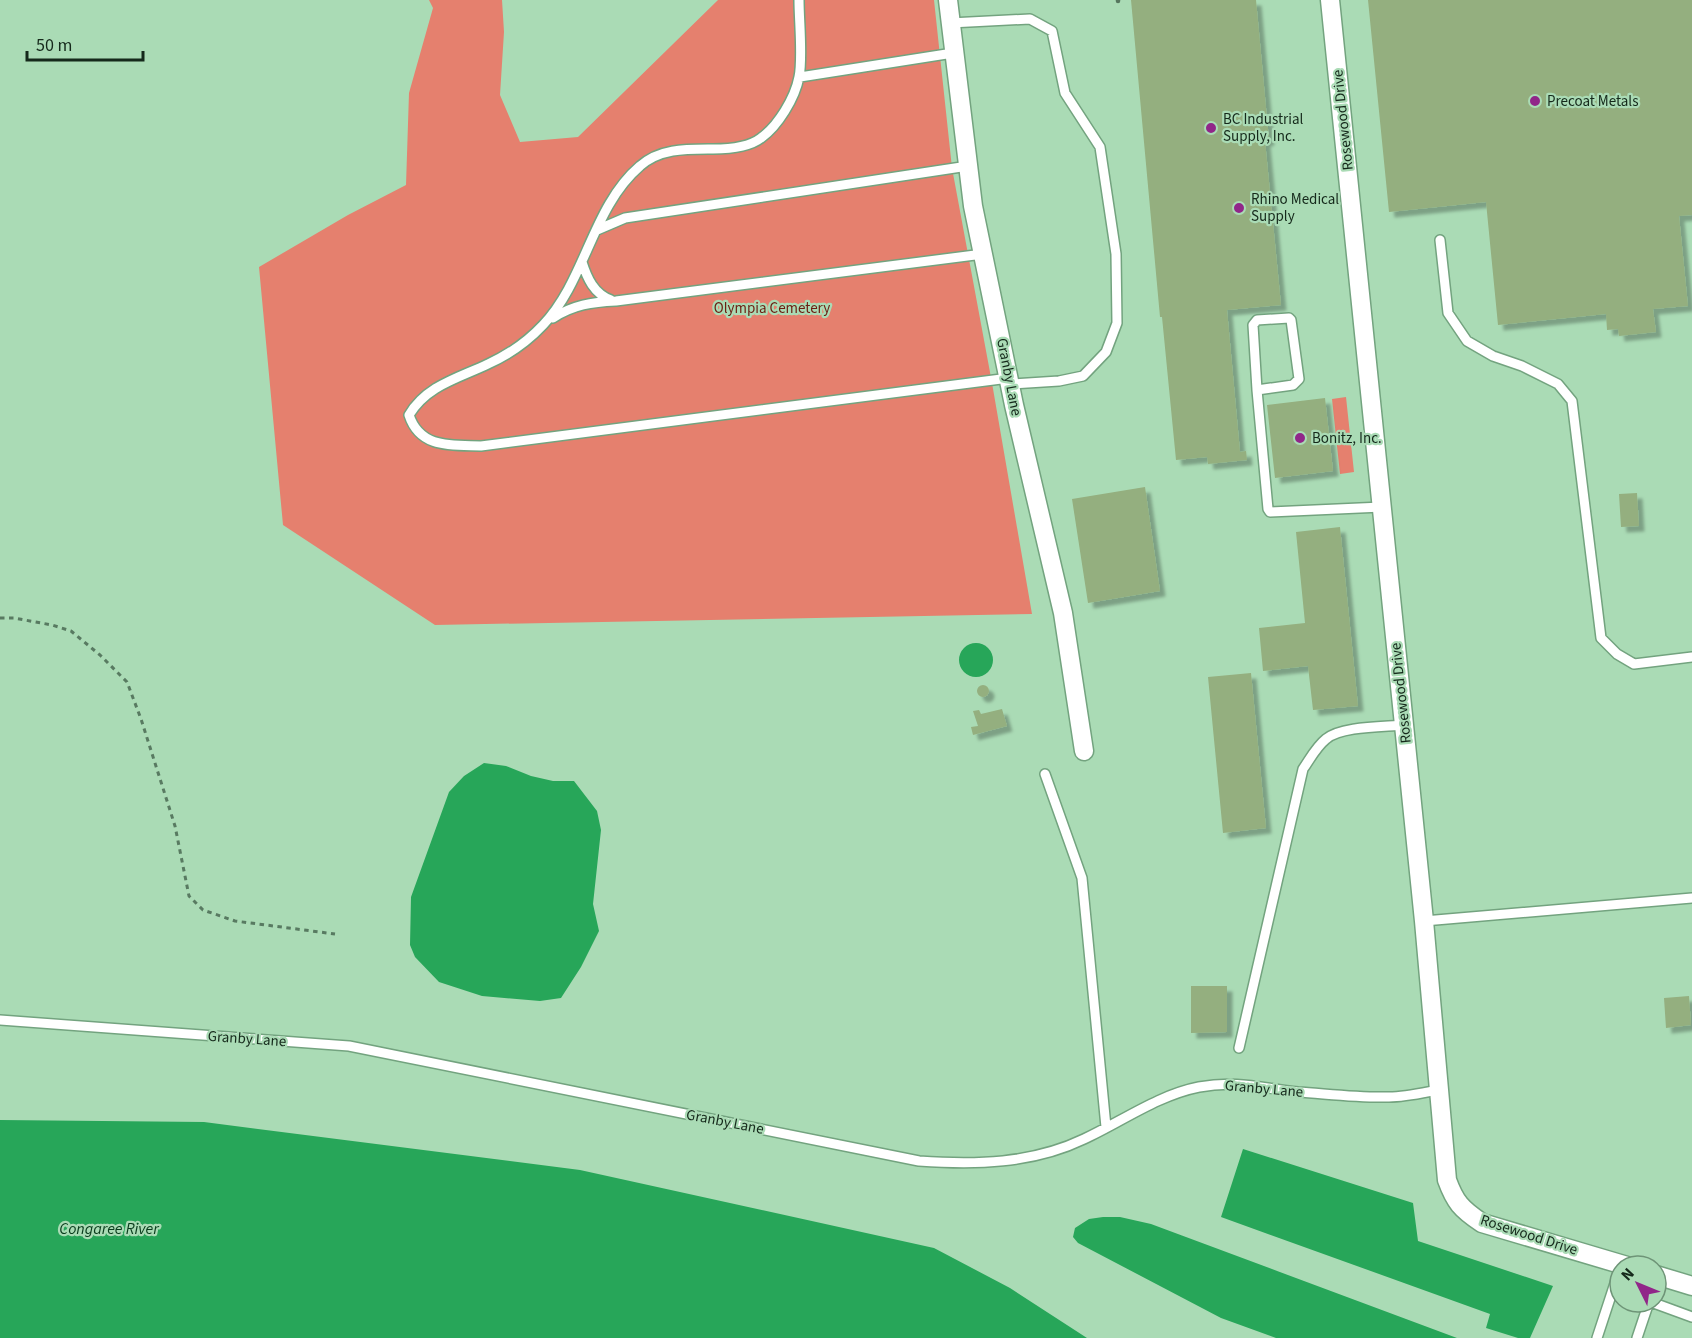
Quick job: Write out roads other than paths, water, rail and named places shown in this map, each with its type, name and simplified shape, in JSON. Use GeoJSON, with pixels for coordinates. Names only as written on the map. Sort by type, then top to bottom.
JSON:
{"type":"FeatureCollection","features":[{"type":"Feature","properties":{"kind":"street","name":"Granby Lane"},"geometry":{"type":"LineString","coordinates":[[948,0],[973,206],[1014,405],[1063,612],[1084,751]]}},
{"type":"Feature","properties":{"kind":"street","name":"Rosewood Drive"},"geometry":{"type":"LineString","coordinates":[[1330,0],[1424,921],[1447,1180],[1453,1197],[1463,1211],[1482,1222],[1608,1262]]}},
{"type":"Feature","properties":{"kind":"street"},"geometry":{"type":"LineString","coordinates":[[1668,1280],[1692,1286]]}},
{"type":"Feature","properties":{"kind":"lane"},"geometry":{"type":"LineString","coordinates":[[544,325],[555,311],[625,180],[652,157],[667,151],[747,145],[761,139],[779,119],[793,96],[800,77],[799,0]]}},
{"type":"Feature","properties":{"kind":"lane"},"geometry":{"type":"LineString","coordinates":[[950,23],[1030,19],[1053,31],[1065,93],[1100,147],[1116,254],[1117,323],[1106,352],[1083,376],[1059,381],[1010,381],[482,446],[438,444],[422,435],[412,423],[409,415],[429,391],[512,351],[562,312],[579,305],[983,254]]}},
{"type":"Feature","properties":{"kind":"lane"},"geometry":{"type":"LineString","coordinates":[[800,77],[953,53]]}},
{"type":"Feature","properties":{"kind":"lane"},"geometry":{"type":"LineString","coordinates":[[597,230],[621,220],[968,166]]}},
{"type":"Feature","properties":{"kind":"lane"},"geometry":{"type":"LineString","coordinates":[[607,210],[621,220]]}},
{"type":"Feature","properties":{"kind":"lane"},"geometry":{"type":"LineString","coordinates":[[1440,240],[1448,313],[1467,341],[1493,356],[1522,366],[1558,384],[1572,401],[1601,638],[1617,654],[1634,664],[1692,657]]}},
{"type":"Feature","properties":{"kind":"lane"},"geometry":{"type":"LineString","coordinates":[[582,262],[594,288],[603,297],[616,301]]}},
{"type":"Feature","properties":{"kind":"lane"},"geometry":{"type":"LineString","coordinates":[[1257,390],[1293,385],[1299,379],[1289,318],[1255,322],[1257,390],[1270,512],[1382,507]]}},
{"type":"Feature","properties":{"kind":"lane"},"geometry":{"type":"LineString","coordinates":[[1239,1048],[1303,769],[1316,749],[1337,732],[1404,725]]}},
{"type":"Feature","properties":{"kind":"lane"},"geometry":{"type":"LineString","coordinates":[[1045,774],[1082,878],[1106,1127]]}},
{"type":"Feature","properties":{"kind":"lane"},"geometry":{"type":"LineString","coordinates":[[1424,921],[1692,898]]}},
{"type":"Feature","properties":{"kind":"lane","name":"Granby Lane"},"geometry":{"type":"LineString","coordinates":[[0,1020],[349,1046],[919,1161],[954,1164],[998,1163],[1024,1158],[1082,1140],[1169,1096],[1196,1088],[1224,1084],[1257,1085],[1316,1093],[1389,1097],[1438,1090]]}},
{"type":"Feature","properties":{"kind":"lane"},"geometry":{"type":"LineString","coordinates":[[1668,1308],[1692,1317]]}},
{"type":"Feature","properties":{"kind":"lane"},"geometry":{"type":"LineString","coordinates":[[1596,1338],[1608,1310]]}},
{"type":"Feature","properties":{"kind":"lane"},"geometry":{"type":"LineString","coordinates":[[1637,1338],[1646,1314]]}},
{"type":"Feature","properties":{"kind":"water"},"geometry":{"type":"Polygon","coordinates":[[[976,643],[988,648],[993,660],[988,672],[976,677],[964,672],[959,660],[964,648],[976,643]]]}},
{"type":"Feature","properties":{"kind":"water"},"geometry":{"type":"Polygon","coordinates":[[[484,763],[506,766],[531,776],[553,781],[574,781],[597,811],[601,830],[593,904],[599,931],[581,967],[561,998],[540,1001],[482,996],[439,982],[415,957],[410,945],[411,897],[449,792],[464,776],[484,763]]]}},
{"type":"Feature","properties":{"kind":"water","name":"Congaree River"},"geometry":{"type":"Polygon","coordinates":[[[0,1120],[204,1122],[580,1170],[934,1248],[1010,1288],[1087,1338],[0,1338],[0,1120]]]}},
{"type":"Feature","properties":{"kind":"water"},"geometry":{"type":"Polygon","coordinates":[[[1243,1149],[1413,1203],[1418,1241],[1553,1286],[1530,1338],[1518,1338],[1486,1328],[1490,1314],[1221,1217],[1243,1149]]]}},
{"type":"Feature","properties":{"kind":"water"},"geometry":{"type":"Polygon","coordinates":[[[1120,1217],[1151,1224],[1457,1338],[1276,1338],[1221,1318],[1078,1243],[1073,1237],[1075,1228],[1089,1219],[1120,1217]]]}},
{"type":"Feature","properties":{"kind":"place","name":"Precoat Metals"},"geometry":{"type":"Point","coordinates":[1535,101]}},
{"type":"Feature","properties":{"kind":"place","name":"BC Industrial Supply, Inc."},"geometry":{"type":"Point","coordinates":[1211,128]}},
{"type":"Feature","properties":{"kind":"place","name":"Rhino Medical Supply"},"geometry":{"type":"Point","coordinates":[1239,208]}},
{"type":"Feature","properties":{"kind":"place","name":"Bonitz, Inc."},"geometry":{"type":"Point","coordinates":[1300,438]}},
{"type":"Feature","properties":{"kind":"park label","name":"Olympia Cemetery"},"geometry":{"type":"Point","coordinates":[772,308]}}]}
